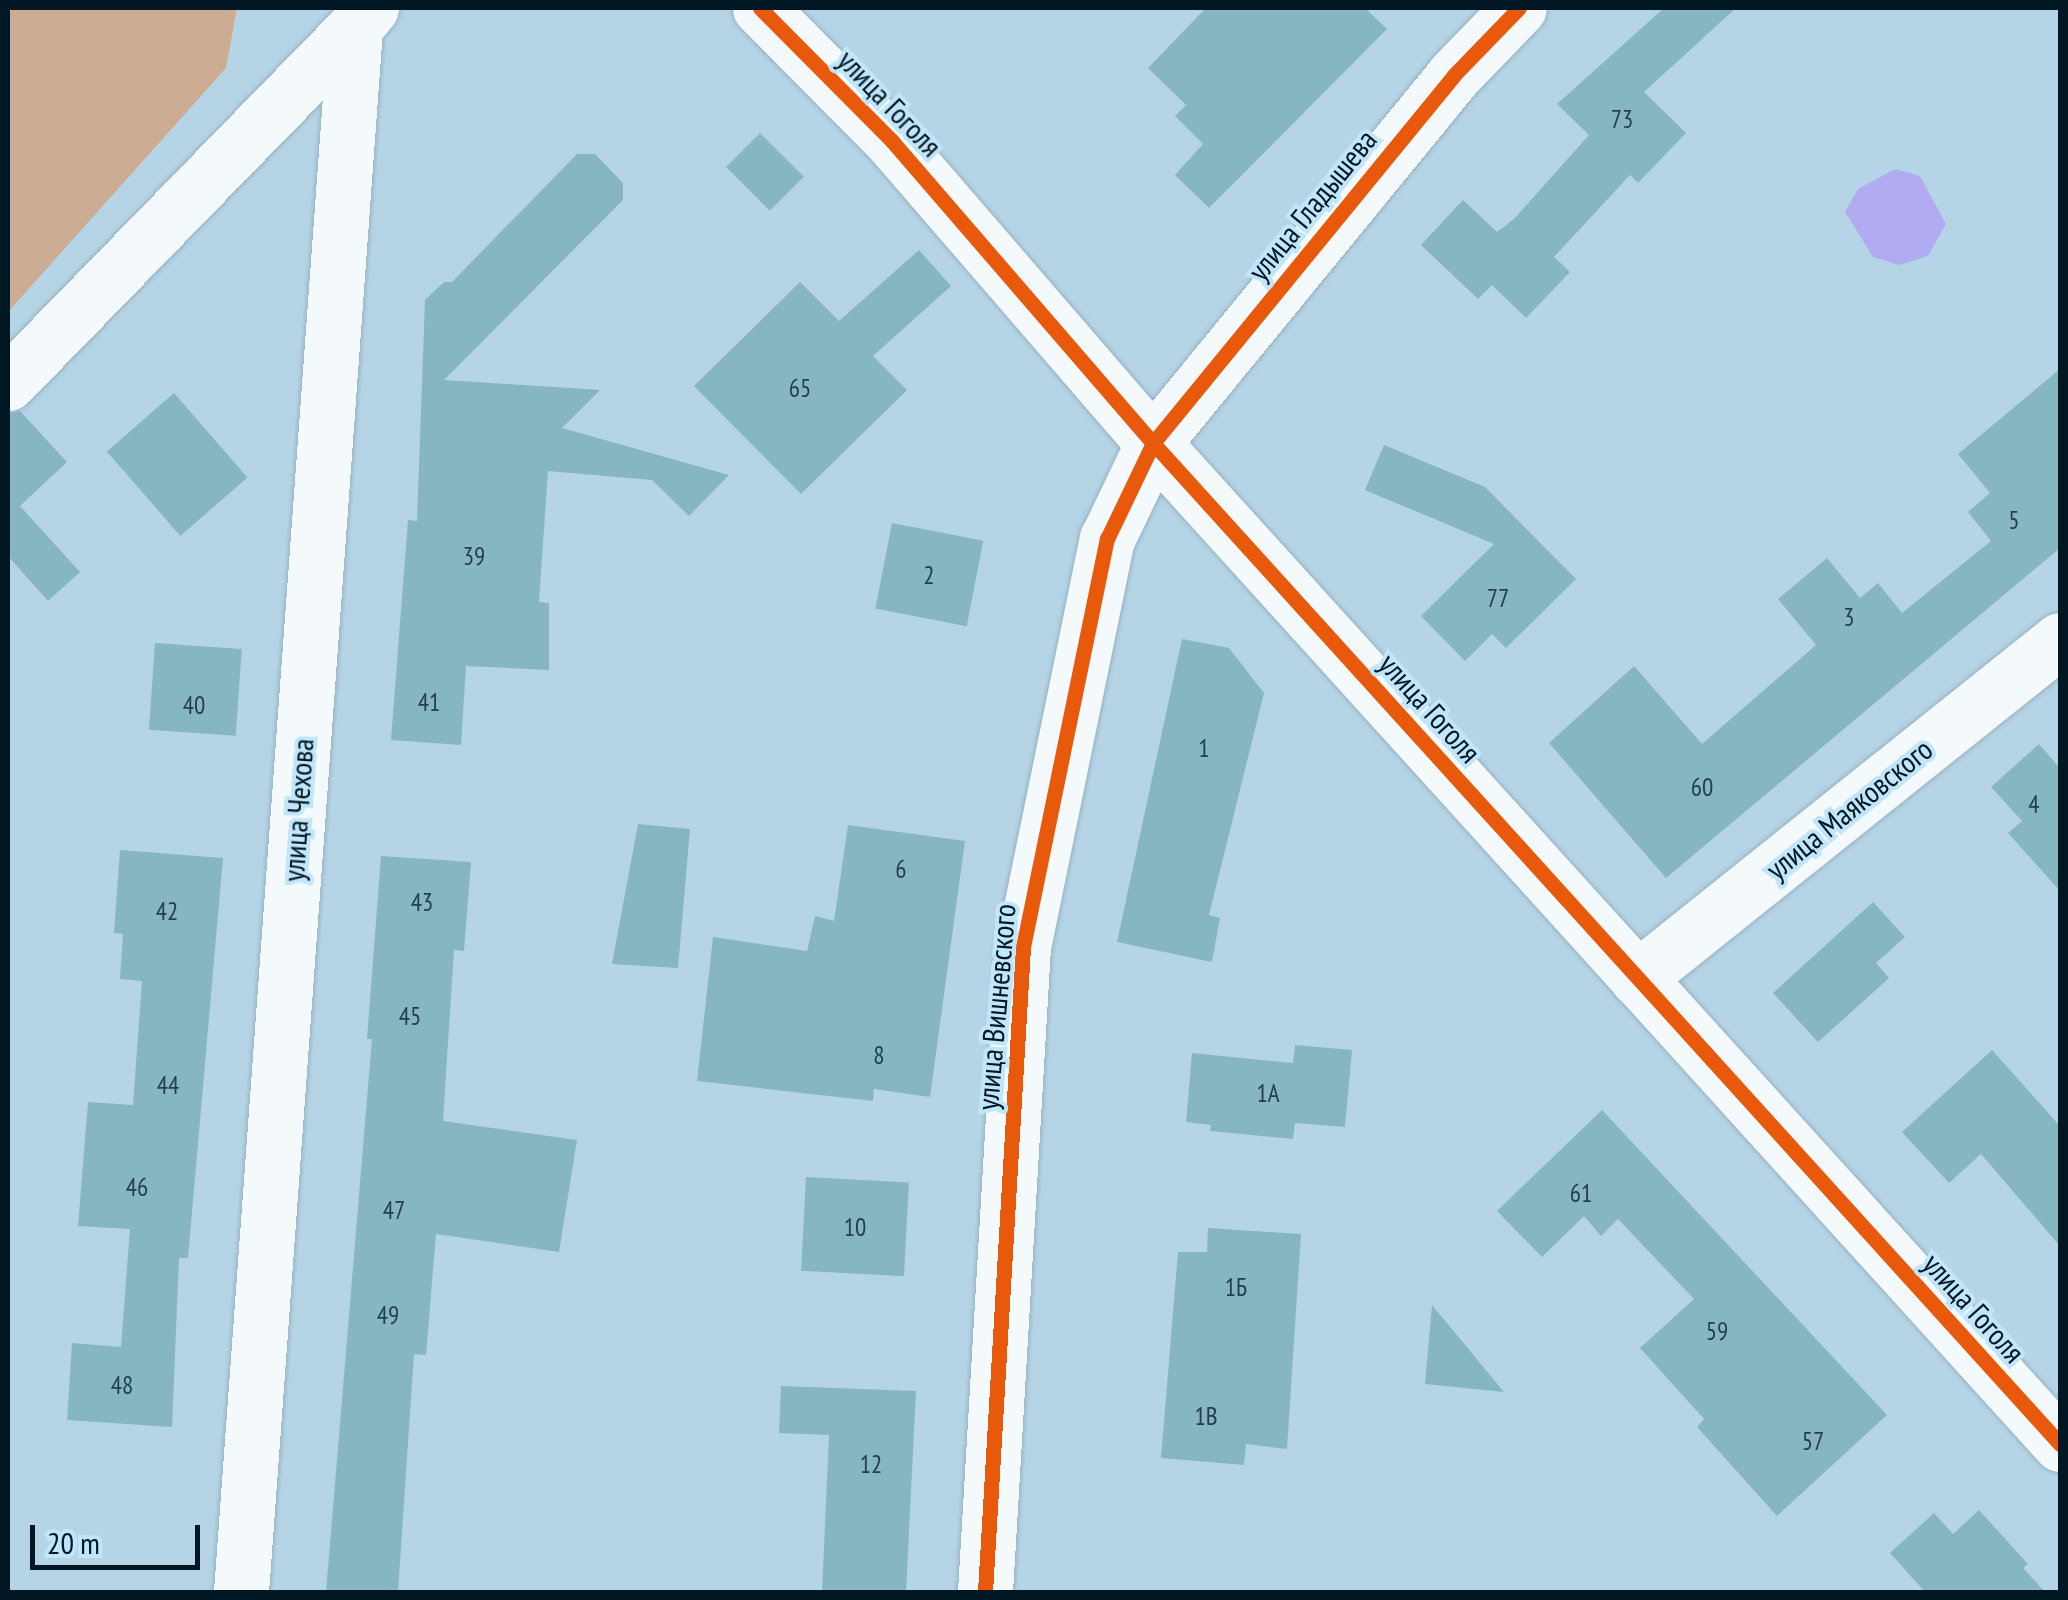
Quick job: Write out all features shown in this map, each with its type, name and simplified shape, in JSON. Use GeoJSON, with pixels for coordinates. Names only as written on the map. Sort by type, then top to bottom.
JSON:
{"type":"FeatureCollection","features":[{"type":"Feature","properties":{"kind":"street","name":"улица Гоголя"},"geometry":{"type":"LineString","coordinates":[[760,8],[892,141],[1153,444],[2060,1444]]}},
{"type":"Feature","properties":{"kind":"street","name":"улица Гладышева"},"geometry":{"type":"LineString","coordinates":[[1153,444],[1454,75],[1520,8]]}},
{"type":"Feature","properties":{"kind":"street","name":"улица Чехова"},"geometry":{"type":"LineString","coordinates":[[8,383],[363,18]]}},
{"type":"Feature","properties":{"kind":"street","name":"улица Чехова"},"geometry":{"type":"LineString","coordinates":[[241,1592],[363,18]]}},
{"type":"Feature","properties":{"kind":"street","name":"улица Вишневского"},"geometry":{"type":"LineString","coordinates":[[985,1592],[1022,947],[1107,539],[1153,444]]}},
{"type":"Feature","properties":{"kind":"street","name":"улица Маяковского"},"geometry":{"type":"LineString","coordinates":[[1637,978],[2060,640]]}},
{"type":"Feature","properties":{"kind":"shaded area"},"geometry":{"type":"Polygon","coordinates":[[[8,8],[237,8],[226,68],[8,312],[8,8]]]}},
{"type":"Feature","properties":{"kind":"shaded area"},"geometry":{"type":"Polygon","coordinates":[[[1895,169],[1920,176],[1946,224],[1928,256],[1899,265],[1873,257],[1845,212],[1858,189],[1895,169]]]}},
{"type":"Feature","properties":{"kind":"building"},"geometry":{"type":"Polygon","coordinates":[[[1206,8],[1365,8],[1387,29],[1209,208],[1175,175],[1203,144],[1175,116],[1186,105],[1148,68],[1206,8]]]}},
{"type":"Feature","properties":{"kind":"building"},"geometry":{"type":"Polygon","coordinates":[[[1664,8],[1736,8],[1644,92],[1686,133],[1638,183],[1630,175],[1554,257],[1570,272],[1526,318],[1492,285],[1478,299],[1421,245],[1463,200],[1497,232],[1514,219],[1589,135],[1557,104],[1664,8]]]}},
{"type":"Feature","properties":{"kind":"building"},"geometry":{"type":"Polygon","coordinates":[[[760,133],[804,177],[770,211],[726,167],[760,133]]]}},
{"type":"Feature","properties":{"kind":"building"},"geometry":{"type":"Polygon","coordinates":[[[577,154],[595,154],[623,183],[623,200],[444,380],[600,390],[562,428],[729,475],[689,516],[652,480],[548,471],[539,602],[549,603],[549,670],[466,666],[461,745],[391,740],[408,520],[417,521],[425,300],[444,282],[452,282],[577,154]]]}},
{"type":"Feature","properties":{"kind":"building"},"geometry":{"type":"Polygon","coordinates":[[[919,250],[951,286],[873,356],[907,390],[801,494],[694,386],[800,282],[839,321],[919,250]]]}},
{"type":"Feature","properties":{"kind":"building"},"geometry":{"type":"Polygon","coordinates":[[[2060,369],[2060,548],[1666,878],[1549,743],[1634,666],[1702,744],[1816,645],[1778,599],[1827,558],[1860,598],[1878,583],[1902,613],[1991,541],[1968,512],[1990,493],[1958,454],[2060,369]]]}},
{"type":"Feature","properties":{"kind":"building"},"geometry":{"type":"Polygon","coordinates":[[[174,393],[247,478],[180,536],[107,451],[174,393]]]}},
{"type":"Feature","properties":{"kind":"building"},"geometry":{"type":"Polygon","coordinates":[[[20,411],[67,462],[20,506],[80,572],[48,601],[8,556],[8,413],[20,411]]]}},
{"type":"Feature","properties":{"kind":"building"},"geometry":{"type":"Polygon","coordinates":[[[1384,445],[1485,487],[1576,579],[1506,648],[1492,634],[1465,661],[1421,616],[1494,544],[1365,490],[1384,445]]]}},
{"type":"Feature","properties":{"kind":"building"},"geometry":{"type":"Polygon","coordinates":[[[892,523],[983,541],[967,626],[875,608],[892,523]]]}},
{"type":"Feature","properties":{"kind":"building"},"geometry":{"type":"Polygon","coordinates":[[[1182,639],[1229,648],[1264,693],[1209,915],[1220,918],[1212,962],[1117,942],[1182,639]]]}},
{"type":"Feature","properties":{"kind":"building"},"geometry":{"type":"Polygon","coordinates":[[[155,643],[242,649],[236,736],[149,730],[155,643]]]}},
{"type":"Feature","properties":{"kind":"building"},"geometry":{"type":"Polygon","coordinates":[[[2039,744],[2060,768],[2060,891],[2008,833],[2022,821],[1991,787],[2039,744]]]}},
{"type":"Feature","properties":{"kind":"building"},"geometry":{"type":"Polygon","coordinates":[[[638,824],[690,829],[678,968],[612,964],[638,824]]]}},
{"type":"Feature","properties":{"kind":"building"},"geometry":{"type":"Polygon","coordinates":[[[848,825],[965,841],[930,1097],[874,1089],[873,1101],[697,1081],[713,937],[807,951],[815,916],[834,921],[848,825]]]}},
{"type":"Feature","properties":{"kind":"building"},"geometry":{"type":"Polygon","coordinates":[[[120,850],[223,858],[188,1258],[179,1258],[172,1427],[67,1420],[72,1343],[121,1347],[130,1229],[78,1226],[88,1102],[133,1105],[142,981],[120,979],[123,934],[114,933],[120,850]]]}},
{"type":"Feature","properties":{"kind":"building"},"geometry":{"type":"Polygon","coordinates":[[[381,856],[471,862],[464,951],[454,950],[443,1121],[577,1140],[559,1252],[436,1234],[426,1355],[414,1354],[398,1592],[326,1592],[372,1039],[367,1039],[381,856]]]}},
{"type":"Feature","properties":{"kind":"building"},"geometry":{"type":"Polygon","coordinates":[[[1873,902],[1905,937],[1876,963],[1889,978],[1818,1042],[1773,993],[1873,902]]]}},
{"type":"Feature","properties":{"kind":"building"},"geometry":{"type":"Polygon","coordinates":[[[1295,1045],[1352,1050],[1345,1127],[1295,1123],[1293,1139],[1210,1131],[1211,1125],[1186,1122],[1192,1053],[1293,1063],[1295,1045]]]}},
{"type":"Feature","properties":{"kind":"building"},"geometry":{"type":"Polygon","coordinates":[[[1992,1050],[2060,1126],[2060,1246],[1981,1154],[1949,1183],[1902,1132],[1992,1050]]]}},
{"type":"Feature","properties":{"kind":"building"},"geometry":{"type":"Polygon","coordinates":[[[1602,1110],[1887,1415],[1777,1516],[1697,1427],[1704,1419],[1640,1348],[1694,1299],[1618,1219],[1601,1236],[1584,1216],[1542,1257],[1497,1211],[1602,1110]]]}},
{"type":"Feature","properties":{"kind":"building"},"geometry":{"type":"Polygon","coordinates":[[[806,1177],[909,1182],[904,1276],[801,1271],[806,1177]]]}},
{"type":"Feature","properties":{"kind":"building"},"geometry":{"type":"Polygon","coordinates":[[[1208,1228],[1301,1234],[1287,1449],[1246,1444],[1244,1465],[1161,1458],[1178,1252],[1207,1252],[1208,1228]]]}},
{"type":"Feature","properties":{"kind":"building"},"geometry":{"type":"Polygon","coordinates":[[[1432,1305],[1504,1392],[1425,1384],[1432,1305]]]}},
{"type":"Feature","properties":{"kind":"building"},"geometry":{"type":"Polygon","coordinates":[[[781,1386],[916,1391],[906,1592],[822,1592],[829,1435],[779,1433],[781,1386]]]}},
{"type":"Feature","properties":{"kind":"building"},"geometry":{"type":"Polygon","coordinates":[[[1979,1510],[2028,1564],[2023,1568],[2045,1592],[1925,1592],[1890,1553],[1934,1513],[1953,1534],[1979,1510]]]}},
{"type":"Feature","properties":{"kind":"cycle path"},"geometry":{"type":"LineString","coordinates":[[760,8],[892,141],[1153,443],[2060,1444]]}},
{"type":"Feature","properties":{"kind":"cycle path"},"geometry":{"type":"LineString","coordinates":[[985,1592],[1023,947],[1107,539],[1153,443],[1454,75],[1519,8]]}}]}
